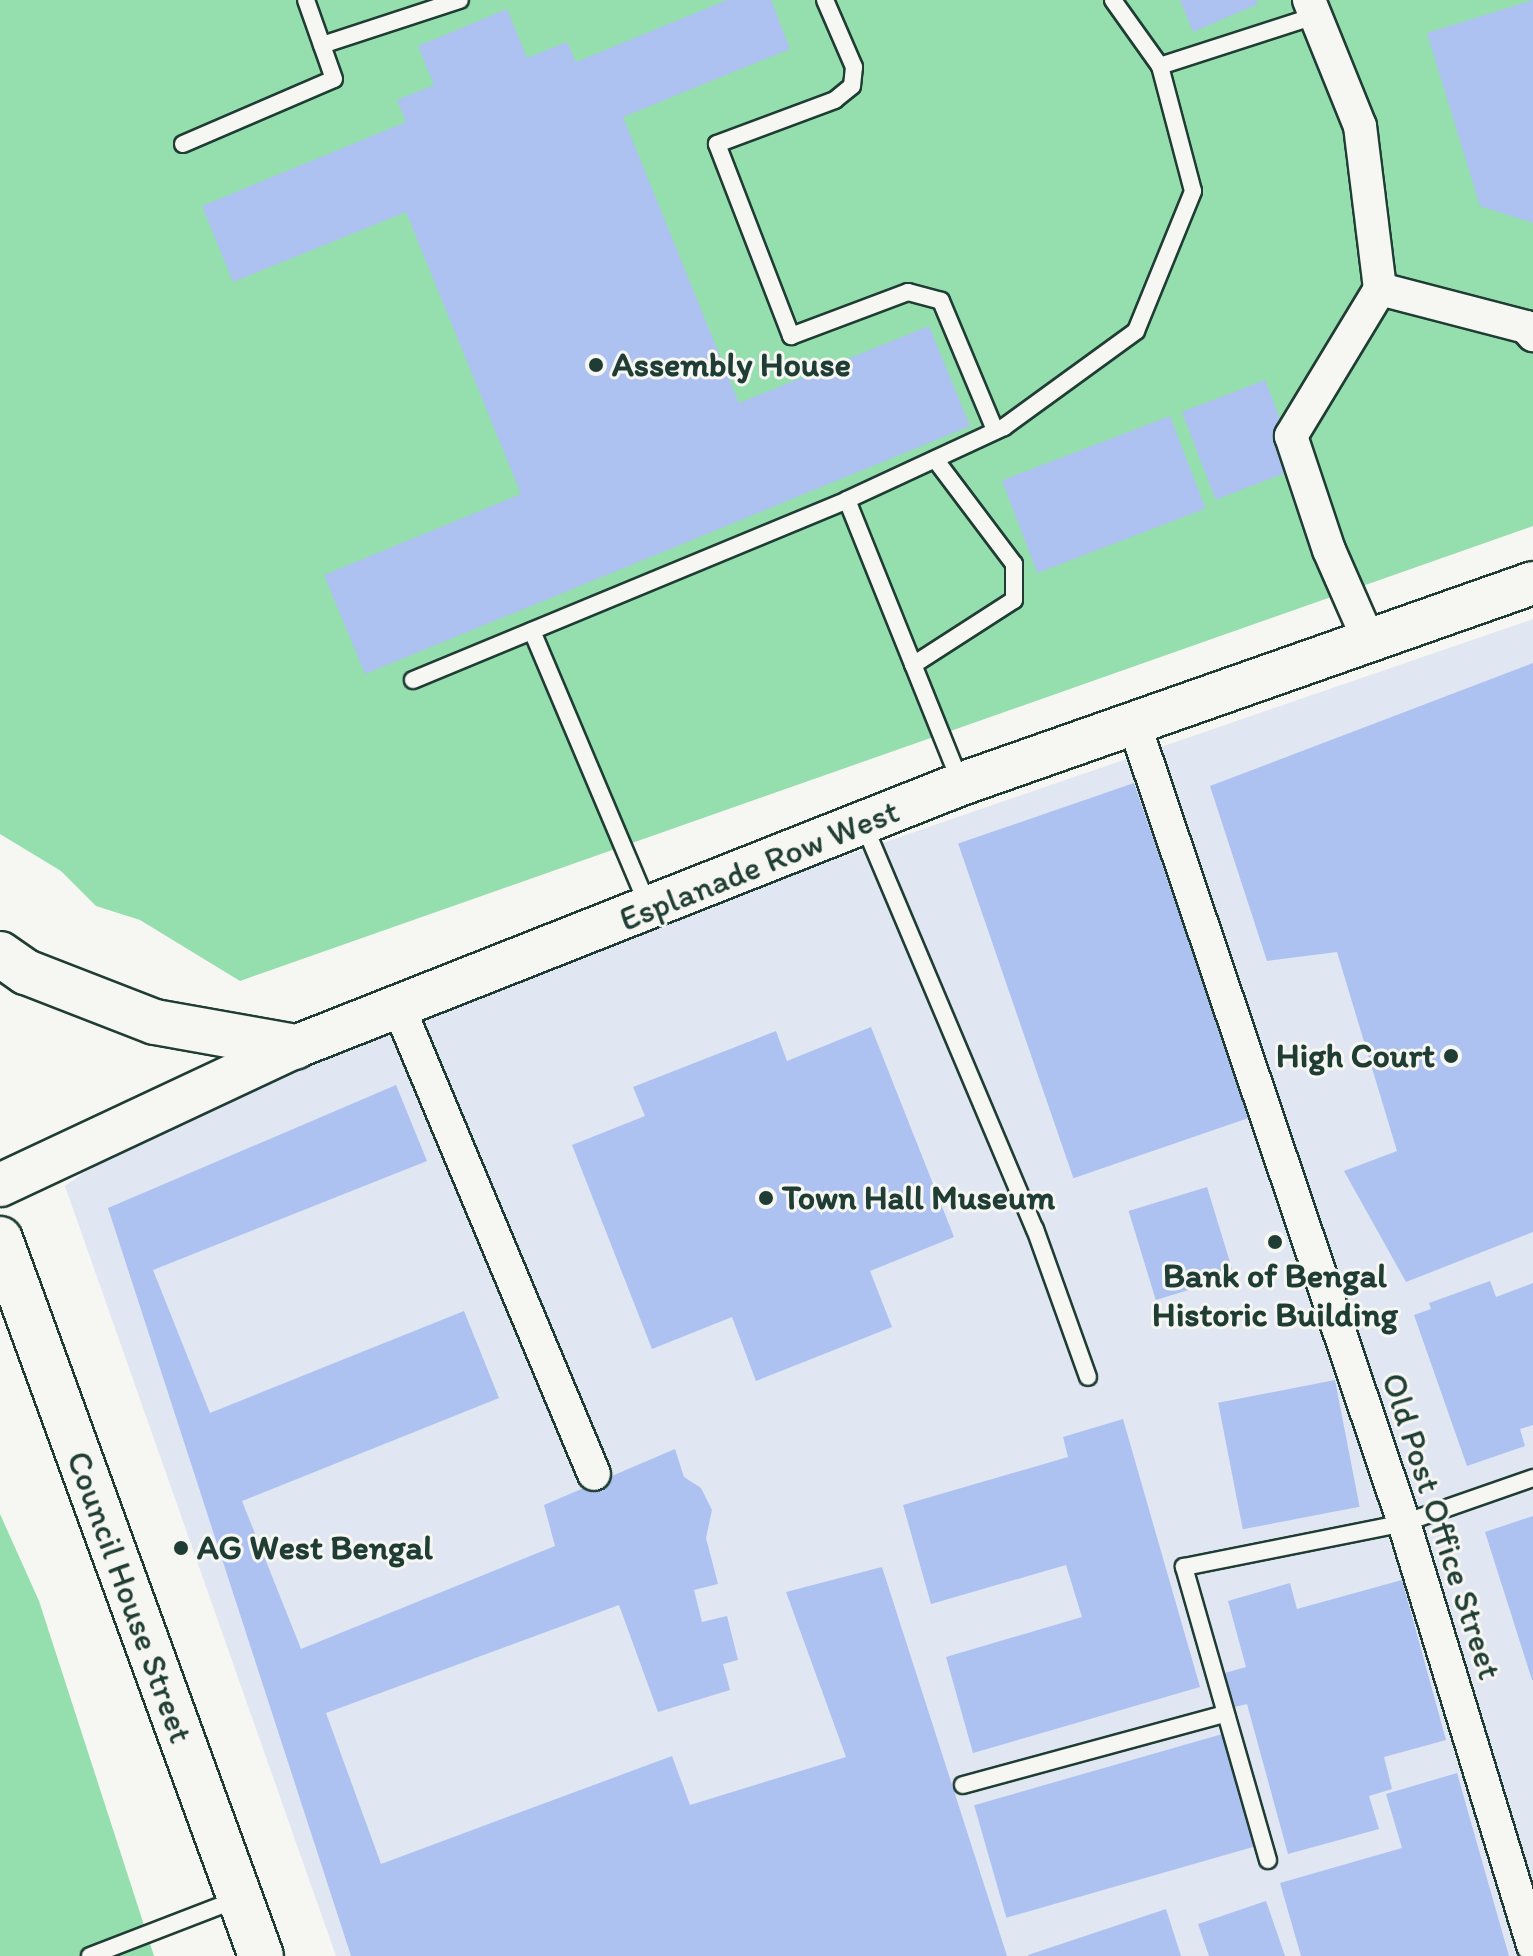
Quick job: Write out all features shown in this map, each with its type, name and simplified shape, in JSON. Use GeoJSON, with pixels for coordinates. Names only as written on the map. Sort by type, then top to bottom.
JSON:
{"type":"FeatureCollection","features":[{"type":"Feature","properties":{"kind":"main road"},"geometry":{"type":"LineString","coordinates":[[0,954],[26,972],[155,1022],[295,1047]]}},
{"type":"Feature","properties":{"kind":"main road","name":"Council House Street"},"geometry":{"type":"LineString","coordinates":[[0,1239],[261,1956]]}},
{"type":"Feature","properties":{"kind":"street"},"geometry":{"type":"LineString","coordinates":[[1312,8],[1360,126],[1380,289],[1291,436],[1329,550],[1369,641]]}},
{"type":"Feature","properties":{"kind":"street"},"geometry":{"type":"LineString","coordinates":[[1380,289],[1526,327],[1533,335]]}},
{"type":"Feature","properties":{"kind":"street","name":"Esplanade Row West"},"geometry":{"type":"LineString","coordinates":[[0,1185],[295,1047],[864,825],[961,784],[1533,583]]}},
{"type":"Feature","properties":{"kind":"street","name":"Old Post Office Street"},"geometry":{"type":"LineString","coordinates":[[1134,723],[1404,1523],[1533,1946]]}},
{"type":"Feature","properties":{"kind":"street"},"geometry":{"type":"LineString","coordinates":[[399,1008],[594,1474]]}},
{"type":"Feature","properties":{"kind":"lane"},"geometry":{"type":"LineString","coordinates":[[183,144],[334,79],[306,0]]}},
{"type":"Feature","properties":{"kind":"lane"},"geometry":{"type":"LineString","coordinates":[[322,45],[460,0]]}},
{"type":"Feature","properties":{"kind":"lane"},"geometry":{"type":"LineString","coordinates":[[825,0],[854,67],[852,86],[835,100],[717,144],[791,336],[908,292],[941,301],[995,430]]}},
{"type":"Feature","properties":{"kind":"lane"},"geometry":{"type":"LineString","coordinates":[[413,680],[847,500],[935,459],[995,430],[1136,331],[1193,191],[1160,66],[1113,0]]}},
{"type":"Feature","properties":{"kind":"lane"},"geometry":{"type":"LineString","coordinates":[[1160,66],[1312,8]]}},
{"type":"Feature","properties":{"kind":"lane"},"geometry":{"type":"LineString","coordinates":[[913,665],[1014,600],[1014,564],[935,459]]}},
{"type":"Feature","properties":{"kind":"lane"},"geometry":{"type":"LineString","coordinates":[[847,500],[961,784]]}},
{"type":"Feature","properties":{"kind":"lane"},"geometry":{"type":"LineString","coordinates":[[532,631],[649,909]]}},
{"type":"Feature","properties":{"kind":"lane"},"geometry":{"type":"LineString","coordinates":[[864,825],[1035,1229],[1088,1377]]}},
{"type":"Feature","properties":{"kind":"lane"},"geometry":{"type":"LineString","coordinates":[[1268,1860],[1184,1567],[1404,1523],[1533,1478]]}},
{"type":"Feature","properties":{"kind":"lane"},"geometry":{"type":"LineString","coordinates":[[963,1785],[1225,1714]]}},
{"type":"Feature","properties":{"kind":"lane"},"geometry":{"type":"LineString","coordinates":[[90,1956],[240,1899]]}},
{"type":"Feature","properties":{"kind":"shaded area"},"geometry":{"type":"Polygon","coordinates":[[[1533,619],[1533,1956],[336,1956],[65,1186],[229,1068],[1533,619]]]}},
{"type":"Feature","properties":{"kind":"green space"},"geometry":{"type":"Polygon","coordinates":[[[0,0],[1533,0],[1533,526],[240,981],[140,920],[96,906],[61,871],[0,834],[0,0]]]}},
{"type":"Feature","properties":{"kind":"green space"},"geometry":{"type":"Polygon","coordinates":[[[0,1514],[39,1601],[154,1956],[0,1956],[0,1514]]]}},
{"type":"Feature","properties":{"kind":"building","name":"Assembly House"},"geometry":{"type":"Polygon","coordinates":[[[727,0],[771,0],[790,49],[623,117],[739,403],[929,326],[970,426],[365,674],[324,575],[521,494],[406,212],[233,282],[202,206],[406,122],[397,100],[434,85],[418,46],[507,9],[527,58],[567,42],[576,62],[727,0]]]}},
{"type":"Feature","properties":{"kind":"building"},"geometry":{"type":"Polygon","coordinates":[[[1180,0],[1256,0],[1258,4],[1193,32],[1180,0]]]}},
{"type":"Feature","properties":{"kind":"building"},"geometry":{"type":"Polygon","coordinates":[[[1533,0],[1533,223],[1480,206],[1427,33],[1533,0]]]}},
{"type":"Feature","properties":{"kind":"building"},"geometry":{"type":"Polygon","coordinates":[[[1265,380],[1299,468],[1216,500],[1182,412],[1265,380]]]}},
{"type":"Feature","properties":{"kind":"building"},"geometry":{"type":"Polygon","coordinates":[[[1170,416],[1205,508],[1037,573],[1002,481],[1170,416]]]}},
{"type":"Feature","properties":{"kind":"building","name":"High Court"},"geometry":{"type":"Polygon","coordinates":[[[1533,663],[1533,1232],[1406,1282],[1344,1171],[1397,1151],[1337,952],[1267,961],[1210,786],[1533,663]]]}},
{"type":"Feature","properties":{"kind":"building"},"geometry":{"type":"Polygon","coordinates":[[[1134,783],[1249,1118],[1073,1178],[958,844],[1134,783]]]}},
{"type":"Feature","properties":{"kind":"building"},"geometry":{"type":"Polygon","coordinates":[[[871,1027],[954,1237],[870,1271],[892,1327],[756,1381],[732,1317],[652,1349],[572,1145],[645,1116],[633,1087],[776,1031],[787,1061],[871,1027]]]}},
{"type":"Feature","properties":{"kind":"building"},"geometry":{"type":"Polygon","coordinates":[[[396,1085],[427,1161],[153,1270],[210,1413],[464,1311],[499,1398],[242,1501],[301,1649],[555,1546],[544,1505],[675,1449],[684,1477],[701,1488],[712,1510],[706,1538],[718,1584],[694,1590],[702,1622],[727,1616],[738,1660],[723,1664],[730,1690],[658,1712],[619,1605],[326,1713],[381,1864],[672,1756],[690,1805],[846,1757],[786,1592],[882,1567],[1007,1956],[351,1956],[108,1208],[396,1085]]]}},
{"type":"Feature","properties":{"kind":"building"},"geometry":{"type":"Polygon","coordinates":[[[1207,1187],[1234,1276],[1156,1300],[1129,1211],[1207,1187]]]}},
{"type":"Feature","properties":{"kind":"building"},"geometry":{"type":"Polygon","coordinates":[[[1490,1281],[1496,1297],[1533,1283],[1533,1425],[1520,1429],[1525,1446],[1467,1466],[1414,1315],[1431,1309],[1429,1303],[1490,1281]]]}},
{"type":"Feature","properties":{"kind":"building"},"geometry":{"type":"Polygon","coordinates":[[[1335,1380],[1360,1507],[1243,1529],[1218,1403],[1335,1380]]]}},
{"type":"Feature","properties":{"kind":"building"},"geometry":{"type":"Polygon","coordinates":[[[1123,1419],[1200,1687],[973,1753],[946,1657],[1082,1617],[1066,1565],[931,1604],[903,1505],[1068,1457],[1063,1437],[1123,1419]]]}},
{"type":"Feature","properties":{"kind":"building"},"geometry":{"type":"Polygon","coordinates":[[[1533,1516],[1533,1680],[1532,1680],[1485,1532],[1533,1516]]]}},
{"type":"Feature","properties":{"kind":"building"},"geometry":{"type":"Polygon","coordinates":[[[1402,1580],[1446,1740],[1384,1757],[1392,1789],[1369,1796],[1379,1829],[1288,1854],[1247,1704],[1230,1708],[1221,1674],[1246,1667],[1228,1601],[1290,1583],[1297,1609],[1402,1580]]]}},
{"type":"Feature","properties":{"kind":"building"},"geometry":{"type":"Polygon","coordinates":[[[1226,1733],[1258,1845],[1006,1918],[974,1805],[1226,1733]]]}},
{"type":"Feature","properties":{"kind":"building"},"geometry":{"type":"Polygon","coordinates":[[[1457,1773],[1509,1956],[1301,1956],[1280,1883],[1402,1848],[1386,1794],[1457,1773]]]}},
{"type":"Feature","properties":{"kind":"building"},"geometry":{"type":"Polygon","coordinates":[[[1266,1901],[1285,1956],[1209,1956],[1198,1924],[1266,1901]]]}},
{"type":"Feature","properties":{"kind":"building"},"geometry":{"type":"Polygon","coordinates":[[[1166,1909],[1181,1956],[1028,1956],[1028,1955],[1166,1909]]]}},
{"type":"Feature","properties":{"kind":"place","name":"Assembly House"},"geometry":{"type":"Point","coordinates":[596,365]}},
{"type":"Feature","properties":{"kind":"place","name":"High Court"},"geometry":{"type":"Point","coordinates":[1451,1056]}},
{"type":"Feature","properties":{"kind":"place","name":"Town Hall Museum"},"geometry":{"type":"Point","coordinates":[766,1198]}},
{"type":"Feature","properties":{"kind":"place","name":"Bank of Bengal Historic Building"},"geometry":{"type":"Point","coordinates":[1275,1242]}},
{"type":"Feature","properties":{"kind":"place","name":"AG West Bengal"},"geometry":{"type":"Point","coordinates":[181,1548]}}]}
